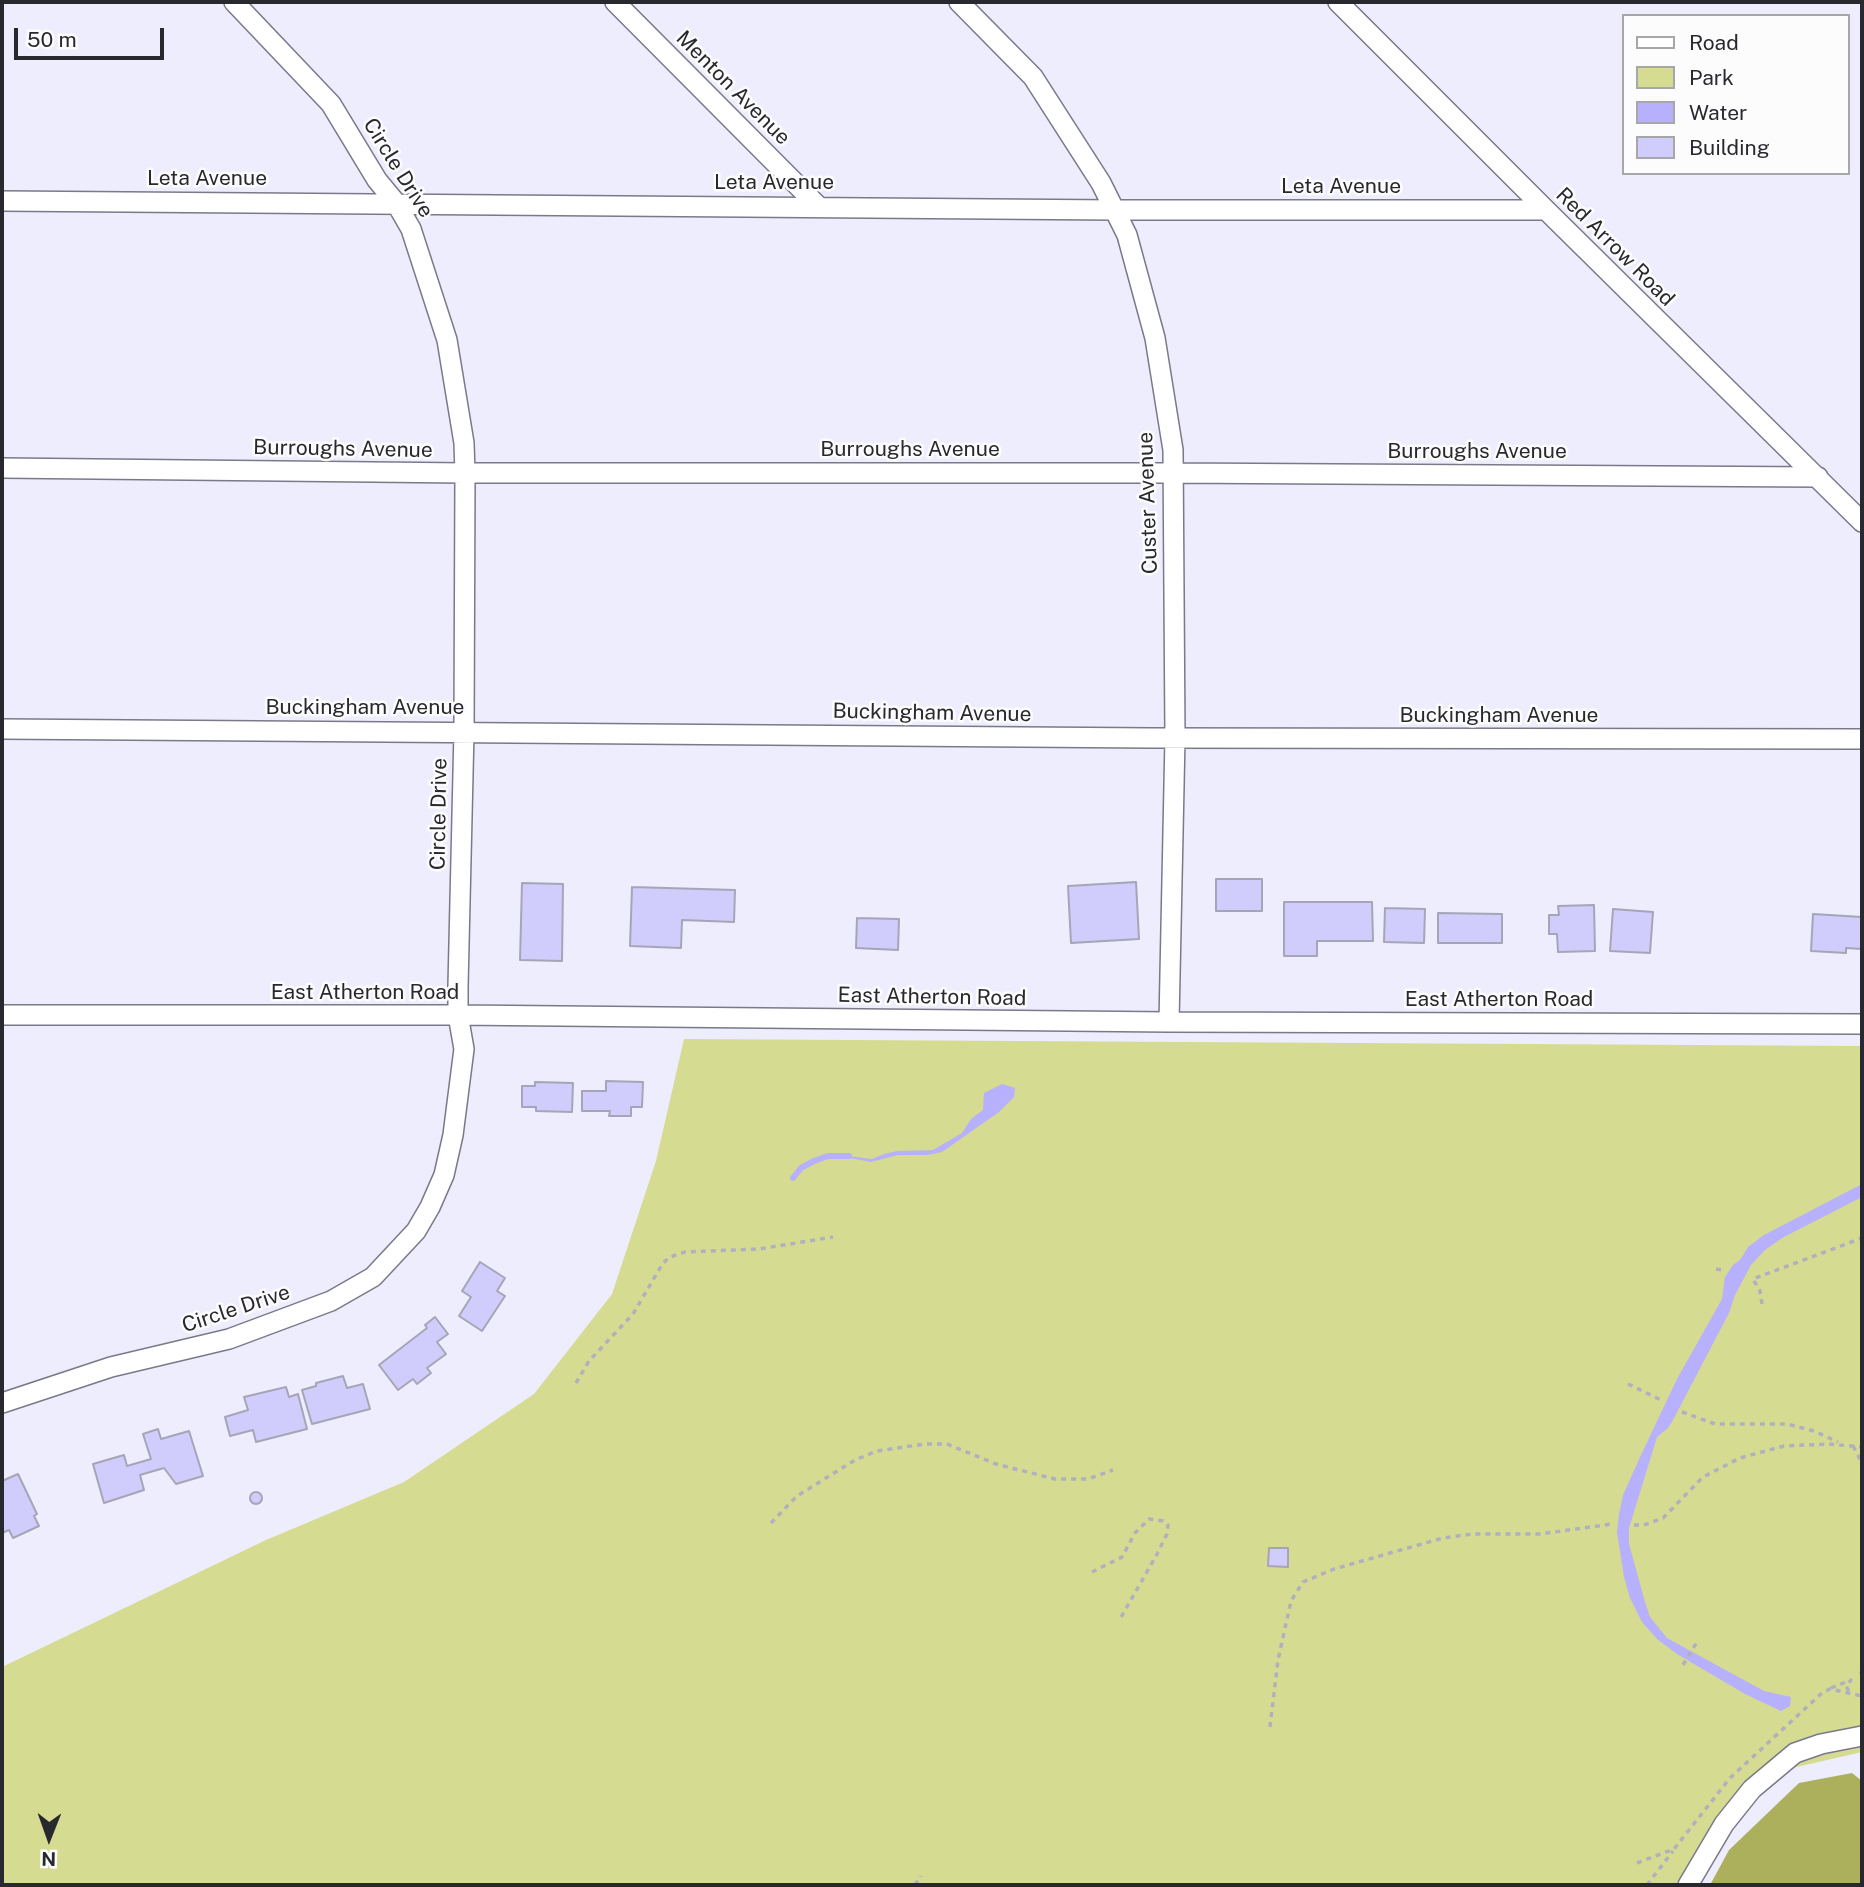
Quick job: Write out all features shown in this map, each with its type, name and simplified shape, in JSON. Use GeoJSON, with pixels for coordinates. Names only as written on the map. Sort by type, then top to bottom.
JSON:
{"type":"FeatureCollection","features":[{"type":"Feature","properties":{"kind":"street","name":"Circle Drive"},"geometry":{"type":"LineString","coordinates":[[2,1403],[111,1367],[229,1339],[331,1301],[373,1277],[416,1231],[430,1208],[444,1175],[453,1135],[464,1049],[458,1015],[464,731],[465,472],[464,443],[447,340],[411,229],[396,203],[377,180],[331,104],[234,2]]}},
{"type":"Feature","properties":{"kind":"street","name":"Menton Avenue"},"geometry":{"type":"LineString","coordinates":[[615,2],[818,206]]}},
{"type":"Feature","properties":{"kind":"street","name":"Custer Avenue"},"geometry":{"type":"LineString","coordinates":[[958,2],[1033,78],[1101,183],[1127,235],[1155,338],[1173,473],[1175,738],[1169,1022]]}},
{"type":"Feature","properties":{"kind":"street","name":"Red Arrow Road"},"geometry":{"type":"LineString","coordinates":[[1338,2],[1862,522]]}},
{"type":"Feature","properties":{"kind":"street","name":"Leta Avenue"},"geometry":{"type":"LineString","coordinates":[[2,201],[1115,210],[1546,210]]}},
{"type":"Feature","properties":{"kind":"street","name":"Burroughs Avenue"},"geometry":{"type":"LineString","coordinates":[[2,468],[1818,477]]}},
{"type":"Feature","properties":{"kind":"street","name":"Buckingham Avenue"},"geometry":{"type":"LineString","coordinates":[[2,729],[1175,738],[1862,739]]}},
{"type":"Feature","properties":{"kind":"street","name":"East Atherton Road"},"geometry":{"type":"LineString","coordinates":[[2,1015],[458,1015],[1169,1022],[1862,1024]]}},
{"type":"Feature","properties":{"kind":"street"},"geometry":{"type":"LineString","coordinates":[[1688,1885],[1699,1862],[1724,1824],[1752,1789],[1795,1754],[1821,1744],[1862,1736]]}},
{"type":"Feature","properties":{"kind":"path"},"geometry":{"type":"LineString","coordinates":[[576,1382],[589,1361],[634,1314],[656,1272],[670,1257],[685,1252],[759,1249],[833,1237]]}},
{"type":"Feature","properties":{"kind":"path"},"geometry":{"type":"LineString","coordinates":[[1762,1304],[1754,1279],[1862,1238]]}},
{"type":"Feature","properties":{"kind":"path"},"geometry":{"type":"LineString","coordinates":[[1716,1269],[1723,1270]]}},
{"type":"Feature","properties":{"kind":"path"},"geometry":{"type":"LineString","coordinates":[[1628,1384],[1661,1400]]}},
{"type":"Feature","properties":{"kind":"path"},"geometry":{"type":"LineString","coordinates":[[1682,1412],[1715,1424],[1787,1424],[1814,1431],[1842,1444]]}},
{"type":"Feature","properties":{"kind":"path"},"geometry":{"type":"LineString","coordinates":[[771,1523],[797,1496],[855,1460],[877,1451],[925,1444],[947,1444],[996,1464],[1055,1479],[1088,1479],[1113,1470]]}},
{"type":"Feature","properties":{"kind":"path"},"geometry":{"type":"LineString","coordinates":[[1634,1525],[1644,1525],[1663,1518],[1703,1477],[1741,1458],[1784,1446],[1842,1444],[1862,1447]]}},
{"type":"Feature","properties":{"kind":"path"},"geometry":{"type":"LineString","coordinates":[[1853,1446],[1862,1463]]}},
{"type":"Feature","properties":{"kind":"path"},"geometry":{"type":"LineString","coordinates":[[1092,1572],[1122,1557],[1136,1533],[1149,1520],[1163,1521],[1168,1525],[1167,1534],[1156,1556],[1120,1619]]}},
{"type":"Feature","properties":{"kind":"path"},"geometry":{"type":"LineString","coordinates":[[1270,1727],[1278,1660],[1291,1601],[1303,1582],[1334,1569],[1443,1538],[1472,1534],[1540,1534],[1612,1524]]}},
{"type":"Feature","properties":{"kind":"path"},"geometry":{"type":"LineString","coordinates":[[1683,1665],[1697,1642]]}},
{"type":"Feature","properties":{"kind":"path"},"geometry":{"type":"LineString","coordinates":[[1830,1689],[1851,1680],[1846,1686],[1849,1692]]}},
{"type":"Feature","properties":{"kind":"path"},"geometry":{"type":"LineString","coordinates":[[1647,1885],[1674,1849]]}},
{"type":"Feature","properties":{"kind":"path"},"geometry":{"type":"LineString","coordinates":[[915,1885],[921,1876]]}},
{"type":"Feature","properties":{"kind":"green space"},"geometry":{"type":"Polygon","coordinates":[[[684,1039],[1862,1046],[1862,1752],[1753,1777],[1713,1822],[1676,1885],[2,1885],[2,1667],[266,1540],[404,1482],[534,1394],[612,1294],[656,1161],[684,1039]]]}},
{"type":"Feature","properties":{"kind":"green space"},"geometry":{"type":"Polygon","coordinates":[[[1852,1773],[1862,1781],[1862,1885],[1710,1885],[1729,1850],[1799,1783],[1852,1773]]]}},
{"type":"Feature","properties":{"kind":"water"},"geometry":{"type":"Polygon","coordinates":[[[1002,1084],[1015,1088],[1014,1097],[999,1112],[942,1152],[898,1155],[871,1162],[849,1156],[872,1159],[897,1151],[933,1150],[962,1133],[971,1119],[983,1110],[984,1093],[1002,1084]]]}},
{"type":"Feature","properties":{"kind":"water"},"geometry":{"type":"Polygon","coordinates":[[[1862,1184],[1862,1197],[1782,1238],[1765,1250],[1751,1265],[1673,1420],[1657,1437],[1629,1528],[1629,1544],[1650,1617],[1667,1638],[1764,1691],[1791,1697],[1790,1706],[1781,1711],[1745,1694],[1677,1654],[1657,1639],[1642,1622],[1630,1598],[1624,1577],[1617,1532],[1619,1514],[1623,1495],[1641,1455],[1677,1379],[1722,1299],[1725,1277],[1733,1265],[1740,1260],[1748,1247],[1764,1235],[1862,1184]]]}},
{"type":"Feature","properties":{"kind":"building"},"geometry":{"type":"Polygon","coordinates":[[[1216,879],[1262,879],[1262,911],[1216,911],[1216,879]]]}},
{"type":"Feature","properties":{"kind":"building"},"geometry":{"type":"Polygon","coordinates":[[[1136,882],[1139,939],[1071,943],[1068,886],[1136,882]]]}},
{"type":"Feature","properties":{"kind":"building"},"geometry":{"type":"Polygon","coordinates":[[[522,883],[563,884],[562,961],[520,960],[522,883]]]}},
{"type":"Feature","properties":{"kind":"building"},"geometry":{"type":"Polygon","coordinates":[[[632,887],[735,890],[734,922],[682,920],[681,948],[630,946],[632,887]]]}},
{"type":"Feature","properties":{"kind":"building"},"geometry":{"type":"Polygon","coordinates":[[[1284,902],[1372,902],[1373,941],[1317,941],[1317,956],[1284,956],[1284,902]]]}},
{"type":"Feature","properties":{"kind":"building"},"geometry":{"type":"Polygon","coordinates":[[[1594,905],[1595,951],[1558,952],[1557,934],[1549,934],[1549,915],[1559,915],[1558,906],[1594,905]]]}},
{"type":"Feature","properties":{"kind":"building"},"geometry":{"type":"Polygon","coordinates":[[[1385,908],[1425,909],[1424,943],[1384,942],[1385,908]]]}},
{"type":"Feature","properties":{"kind":"building"},"geometry":{"type":"Polygon","coordinates":[[[1613,909],[1653,912],[1650,953],[1610,951],[1613,909]]]}},
{"type":"Feature","properties":{"kind":"building"},"geometry":{"type":"Polygon","coordinates":[[[1438,913],[1502,914],[1502,943],[1438,943],[1438,913]]]}},
{"type":"Feature","properties":{"kind":"building"},"geometry":{"type":"Polygon","coordinates":[[[1813,914],[1862,917],[1862,949],[1846,948],[1846,953],[1811,951],[1813,914]]]}},
{"type":"Feature","properties":{"kind":"building"},"geometry":{"type":"Polygon","coordinates":[[[857,918],[899,919],[898,950],[856,948],[857,918]]]}},
{"type":"Feature","properties":{"kind":"building"},"geometry":{"type":"Polygon","coordinates":[[[606,1081],[643,1082],[642,1107],[631,1107],[631,1116],[609,1116],[610,1111],[582,1111],[582,1091],[606,1091],[606,1081]]]}},
{"type":"Feature","properties":{"kind":"building"},"geometry":{"type":"Polygon","coordinates":[[[535,1082],[573,1083],[572,1112],[536,1111],[536,1107],[522,1107],[522,1086],[535,1086],[535,1082]]]}},
{"type":"Feature","properties":{"kind":"building"},"geometry":{"type":"Polygon","coordinates":[[[480,1262],[505,1278],[497,1291],[505,1296],[482,1331],[459,1316],[471,1297],[462,1291],[480,1262]]]}},
{"type":"Feature","properties":{"kind":"building"},"geometry":{"type":"Polygon","coordinates":[[[435,1317],[448,1334],[437,1342],[446,1354],[427,1368],[431,1373],[417,1384],[413,1379],[398,1390],[379,1365],[427,1328],[425,1325],[435,1317]]]}},
{"type":"Feature","properties":{"kind":"building"},"geometry":{"type":"Polygon","coordinates":[[[343,1376],[347,1388],[363,1384],[370,1409],[312,1424],[302,1390],[316,1386],[316,1383],[343,1376]]]}},
{"type":"Feature","properties":{"kind":"building"},"geometry":{"type":"Polygon","coordinates":[[[286,1387],[289,1397],[298,1394],[307,1429],[256,1442],[253,1430],[230,1436],[225,1417],[248,1410],[244,1397],[286,1387]]]}},
{"type":"Feature","properties":{"kind":"building"},"geometry":{"type":"Polygon","coordinates":[[[158,1429],[161,1439],[189,1431],[203,1476],[176,1484],[164,1468],[140,1475],[144,1490],[104,1503],[93,1464],[124,1455],[127,1466],[151,1459],[143,1434],[158,1429]]]}},
{"type":"Feature","properties":{"kind":"building"},"geometry":{"type":"Polygon","coordinates":[[[18,1474],[37,1514],[34,1516],[39,1526],[13,1538],[9,1530],[2,1533],[2,1481],[18,1474]]]}},
{"type":"Feature","properties":{"kind":"building"},"geometry":{"type":"Polygon","coordinates":[[[256,1492],[262,1498],[256,1504],[250,1498],[256,1492]]]}},
{"type":"Feature","properties":{"kind":"building"},"geometry":{"type":"Polygon","coordinates":[[[1269,1548],[1288,1548],[1288,1567],[1268,1566],[1269,1548]]]}},
{"type":"Feature","properties":{"kind":"waterway"},"geometry":{"type":"LineString","coordinates":[[793,1178],[801,1168],[814,1161],[828,1156],[849,1156]]}}]}
